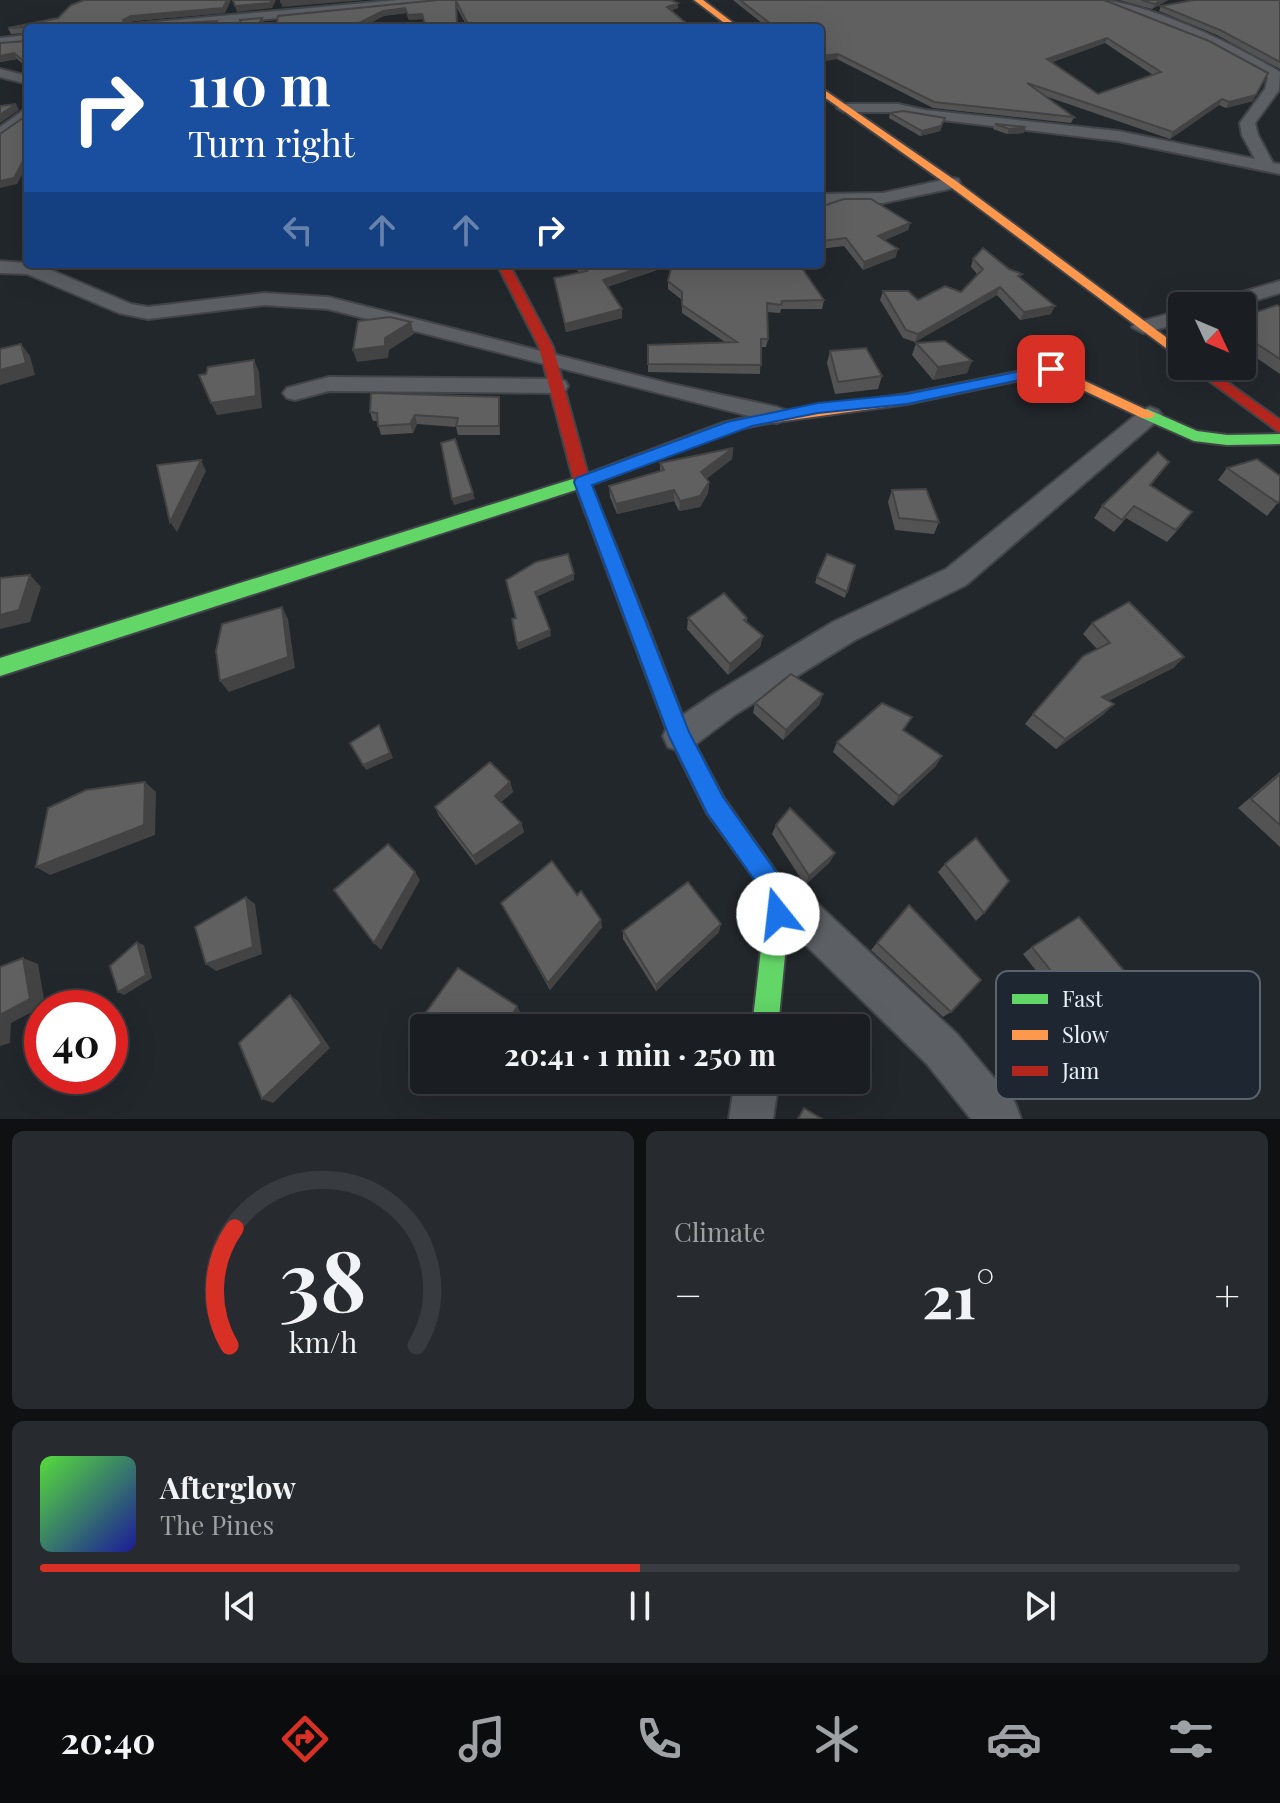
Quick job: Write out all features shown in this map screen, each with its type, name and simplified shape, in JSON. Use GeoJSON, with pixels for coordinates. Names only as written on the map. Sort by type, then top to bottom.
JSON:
{"type":"FeatureCollection","features":[{"type":"Feature","properties":{"kind":"street"},"geometry":{"type":"LineString","coordinates":[[164,24],[314,5],[436,0]]}},
{"type":"Feature","properties":{"kind":"street"},"geometry":{"type":"LineString","coordinates":[[698,0],[731,24]]}},
{"type":"Feature","properties":{"kind":"street"},"geometry":{"type":"LineString","coordinates":[[1101,0],[1185,30],[1253,60],[1275,75],[1275,85],[1248,118],[1248,130],[1274,168]]}},
{"type":"Feature","properties":{"kind":"street"},"geometry":{"type":"LineString","coordinates":[[314,5],[332,24]]}},
{"type":"Feature","properties":{"kind":"street"},"geometry":{"type":"LineString","coordinates":[[0,42],[24,39]]}},
{"type":"Feature","properties":{"kind":"street"},"geometry":{"type":"LineString","coordinates":[[0,73],[24,79]]}},
{"type":"Feature","properties":{"kind":"street"},"geometry":{"type":"LineString","coordinates":[[829,99],[921,114],[1118,136],[1274,168]]}},
{"type":"Feature","properties":{"kind":"street"},"geometry":{"type":"LineString","coordinates":[[829,99],[952,183],[1168,346]]}},
{"type":"Feature","properties":{"kind":"street"},"geometry":{"type":"LineString","coordinates":[[0,135],[24,114]]}},
{"type":"Feature","properties":{"kind":"street"},"geometry":{"type":"LineString","coordinates":[[824,199],[883,198],[952,183]]}},
{"type":"Feature","properties":{"kind":"street"},"geometry":{"type":"LineString","coordinates":[[0,267],[24,268]]}},
{"type":"Feature","properties":{"kind":"street"},"geometry":{"type":"LineString","coordinates":[[30,268],[126,309],[148,313],[264,299],[298,299],[358,310],[550,361],[777,415]]}},
{"type":"Feature","properties":{"kind":"street"},"geometry":{"type":"LineString","coordinates":[[505,268],[550,361],[582,482],[680,736],[715,805],[779,893],[942,1049],[999,1119]]}},
{"type":"Feature","properties":{"kind":"street"},"geometry":{"type":"LineString","coordinates":[[1256,294],[1280,287]]}},
{"type":"Feature","properties":{"kind":"street"},"geometry":{"type":"LineString","coordinates":[[1143,327],[1168,320]]}},
{"type":"Feature","properties":{"kind":"street"},"geometry":{"type":"LineString","coordinates":[[0,667],[582,482],[727,427],[777,415],[907,399],[1051,369],[1194,436],[1227,440],[1280,439]]}},
{"type":"Feature","properties":{"kind":"street"},"geometry":{"type":"LineString","coordinates":[[1215,380],[1280,428]]}},
{"type":"Feature","properties":{"kind":"street"},"geometry":{"type":"LineString","coordinates":[[295,393],[329,384],[557,386]]}},
{"type":"Feature","properties":{"kind":"street"},"geometry":{"type":"LineString","coordinates":[[680,736],[725,704],[844,631],[956,577],[1150,415]]}},
{"type":"Feature","properties":{"kind":"street"},"geometry":{"type":"LineString","coordinates":[[767,1014],[779,893]]}},
{"type":"Feature","properties":{"kind":"street"},"geometry":{"type":"LineString","coordinates":[[751,1119],[755,1094]]}},
{"type":"Feature","properties":{"kind":"building"},"geometry":{"type":"Polygon","coordinates":[[[84,0],[227,0],[223,8],[131,16],[123,20],[124,24],[28,24],[58,18],[71,5],[84,0]]]}},
{"type":"Feature","properties":{"kind":"building"},"geometry":{"type":"Polygon","coordinates":[[[233,0],[272,0],[270,3],[235,6],[233,0]]]}},
{"type":"Feature","properties":{"kind":"building"},"geometry":{"type":"Polygon","coordinates":[[[438,0],[670,0],[678,3],[667,7],[687,24],[468,24],[456,1],[457,24],[425,24],[422,14],[408,15],[405,8],[383,11],[357,24],[277,24],[278,16],[438,0]]]}},
{"type":"Feature","properties":{"kind":"building"},"geometry":{"type":"Polygon","coordinates":[[[740,0],[1104,0],[1209,41],[1268,73],[1256,95],[1229,102],[1222,99],[1173,132],[1027,83],[1074,117],[934,102],[838,54],[824,56],[824,24],[771,24],[740,0]],[[1107,38],[1047,59],[1098,94],[1161,72],[1107,38]]]}},
{"type":"Feature","properties":{"kind":"building"},"geometry":{"type":"Polygon","coordinates":[[[1194,0],[1280,0],[1280,62],[1220,30],[1161,6],[1194,0]]]}},
{"type":"Feature","properties":{"kind":"building"},"geometry":{"type":"Polygon","coordinates":[[[262,18],[258,24],[241,24],[240,20],[262,18]]]}},
{"type":"Feature","properties":{"kind":"building"},"geometry":{"type":"Polygon","coordinates":[[[217,21],[216,24],[162,24],[217,21]]]}},
{"type":"Feature","properties":{"kind":"building"},"geometry":{"type":"Polygon","coordinates":[[[24,41],[24,62],[14,53],[0,56],[0,43],[24,41]]]}},
{"type":"Feature","properties":{"kind":"building"},"geometry":{"type":"Polygon","coordinates":[[[16,104],[0,115],[0,106],[16,104]]]}},
{"type":"Feature","properties":{"kind":"building"},"geometry":{"type":"Polygon","coordinates":[[[903,111],[945,118],[941,126],[922,131],[890,113],[903,111]]]}},
{"type":"Feature","properties":{"kind":"building"},"geometry":{"type":"Polygon","coordinates":[[[24,117],[24,159],[14,178],[0,181],[0,134],[24,117]]]}},
{"type":"Feature","properties":{"kind":"building"},"geometry":{"type":"Polygon","coordinates":[[[995,124],[1026,127],[1009,129],[995,124]]]}},
{"type":"Feature","properties":{"kind":"building"},"geometry":{"type":"Polygon","coordinates":[[[844,199],[871,199],[910,223],[878,236],[898,249],[864,262],[846,238],[824,241],[824,206],[844,199]]]}},
{"type":"Feature","properties":{"kind":"building"},"geometry":{"type":"Polygon","coordinates":[[[983,248],[1009,269],[1022,274],[1018,276],[1055,306],[1024,312],[1000,287],[918,334],[906,330],[883,291],[908,291],[918,300],[945,286],[961,292],[983,269],[973,259],[983,248]]]}},
{"type":"Feature","properties":{"kind":"building"},"geometry":{"type":"Polygon","coordinates":[[[584,268],[639,268],[603,280],[622,309],[565,324],[554,278],[587,271],[584,268]]]}},
{"type":"Feature","properties":{"kind":"building"},"geometry":{"type":"Polygon","coordinates":[[[671,268],[802,268],[824,300],[782,301],[781,305],[767,303],[768,339],[761,339],[761,365],[648,364],[648,345],[737,342],[682,305],[682,292],[668,281],[671,268]]]}},
{"type":"Feature","properties":{"kind":"building"},"geometry":{"type":"Polygon","coordinates":[[[1277,305],[1280,307],[1280,359],[1256,343],[1256,312],[1277,305]]]}},
{"type":"Feature","properties":{"kind":"building"},"geometry":{"type":"Polygon","coordinates":[[[390,317],[411,322],[385,338],[385,346],[353,350],[358,321],[390,317]]]}},
{"type":"Feature","properties":{"kind":"building"},"geometry":{"type":"Polygon","coordinates":[[[945,341],[972,361],[938,367],[916,343],[945,341]]]}},
{"type":"Feature","properties":{"kind":"building"},"geometry":{"type":"Polygon","coordinates":[[[21,344],[26,363],[0,370],[0,349],[21,344]]]}},
{"type":"Feature","properties":{"kind":"building"},"geometry":{"type":"Polygon","coordinates":[[[866,348],[882,376],[838,382],[830,351],[866,348]]]}},
{"type":"Feature","properties":{"kind":"building"},"geometry":{"type":"Polygon","coordinates":[[[254,360],[256,396],[211,403],[199,375],[206,374],[208,367],[254,360]]]}},
{"type":"Feature","properties":{"kind":"building"},"geometry":{"type":"Polygon","coordinates":[[[371,393],[499,397],[499,426],[456,426],[458,418],[415,415],[410,424],[378,426],[377,413],[370,412],[371,393]]]}},
{"type":"Feature","properties":{"kind":"building"},"geometry":{"type":"Polygon","coordinates":[[[455,439],[473,493],[452,499],[441,443],[455,439]]]}},
{"type":"Feature","properties":{"kind":"building"},"geometry":{"type":"Polygon","coordinates":[[[733,448],[701,472],[709,482],[700,496],[680,501],[674,490],[616,504],[609,486],[664,470],[660,463],[733,448]]]}},
{"type":"Feature","properties":{"kind":"building"},"geometry":{"type":"Polygon","coordinates":[[[1158,452],[1169,462],[1150,485],[1192,512],[1176,530],[1134,506],[1122,520],[1102,506],[1158,452]]]}},
{"type":"Feature","properties":{"kind":"building"},"geometry":{"type":"Polygon","coordinates":[[[1257,459],[1280,476],[1278,503],[1227,468],[1257,459]]]}},
{"type":"Feature","properties":{"kind":"building"},"geometry":{"type":"Polygon","coordinates":[[[201,460],[170,522],[157,465],[201,460]]]}},
{"type":"Feature","properties":{"kind":"building"},"geometry":{"type":"Polygon","coordinates":[[[926,489],[939,522],[899,518],[892,490],[926,489]]]}},
{"type":"Feature","properties":{"kind":"building"},"geometry":{"type":"Polygon","coordinates":[[[568,554],[574,574],[535,592],[550,630],[517,644],[512,619],[516,618],[506,580],[536,562],[568,554]]]}},
{"type":"Feature","properties":{"kind":"building"},"geometry":{"type":"Polygon","coordinates":[[[827,554],[855,565],[847,592],[817,577],[827,554]]]}},
{"type":"Feature","properties":{"kind":"building"},"geometry":{"type":"Polygon","coordinates":[[[30,575],[19,610],[0,615],[0,578],[30,575]]]}},
{"type":"Feature","properties":{"kind":"building"},"geometry":{"type":"Polygon","coordinates":[[[724,593],[747,618],[744,620],[763,636],[730,664],[688,618],[724,593]]]}},
{"type":"Feature","properties":{"kind":"building"},"geometry":{"type":"Polygon","coordinates":[[[1129,602],[1184,657],[1102,697],[1114,704],[1065,739],[1033,714],[1083,656],[1110,643],[1092,623],[1129,602]]]}},
{"type":"Feature","properties":{"kind":"building"},"geometry":{"type":"Polygon","coordinates":[[[282,607],[288,657],[220,681],[216,651],[222,624],[282,607]]]}},
{"type":"Feature","properties":{"kind":"building"},"geometry":{"type":"Polygon","coordinates":[[[791,674],[823,694],[786,730],[755,703],[791,674]]]}},
{"type":"Feature","properties":{"kind":"building"},"geometry":{"type":"Polygon","coordinates":[[[882,703],[912,717],[903,730],[942,756],[899,796],[837,742],[882,703]]]}},
{"type":"Feature","properties":{"kind":"building"},"geometry":{"type":"Polygon","coordinates":[[[379,725],[390,753],[363,765],[350,743],[379,725]]]}},
{"type":"Feature","properties":{"kind":"building"},"geometry":{"type":"Polygon","coordinates":[[[490,762],[510,782],[495,796],[521,823],[473,856],[435,807],[490,762]]]}},
{"type":"Feature","properties":{"kind":"building"},"geometry":{"type":"Polygon","coordinates":[[[1280,774],[1280,825],[1251,799],[1280,774]]]}},
{"type":"Feature","properties":{"kind":"building"},"geometry":{"type":"Polygon","coordinates":[[[145,782],[144,825],[36,867],[48,808],[86,790],[145,782]]]}},
{"type":"Feature","properties":{"kind":"building"},"geometry":{"type":"Polygon","coordinates":[[[790,808],[835,853],[809,876],[776,825],[790,808]]]}},
{"type":"Feature","properties":{"kind":"building"},"geometry":{"type":"Polygon","coordinates":[[[976,838],[1009,881],[984,913],[945,864],[976,838]]]}},
{"type":"Feature","properties":{"kind":"building"},"geometry":{"type":"Polygon","coordinates":[[[388,844],[415,872],[374,943],[334,890],[388,844]]]}},
{"type":"Feature","properties":{"kind":"building"},"geometry":{"type":"Polygon","coordinates":[[[552,861],[577,895],[581,891],[601,920],[548,983],[501,903],[552,861]]]}},
{"type":"Feature","properties":{"kind":"building"},"geometry":{"type":"Polygon","coordinates":[[[688,882],[721,924],[656,985],[623,931],[688,882]]]}},
{"type":"Feature","properties":{"kind":"building"},"geometry":{"type":"Polygon","coordinates":[[[246,897],[253,947],[206,964],[195,927],[246,897]]]}},
{"type":"Feature","properties":{"kind":"building"},"geometry":{"type":"Polygon","coordinates":[[[909,905],[981,980],[951,1012],[877,943],[909,905]]]}},
{"type":"Feature","properties":{"kind":"building"},"geometry":{"type":"Polygon","coordinates":[[[1079,917],[1124,971],[1051,971],[1032,947],[1079,917]]]}},
{"type":"Feature","properties":{"kind":"building"},"geometry":{"type":"Polygon","coordinates":[[[137,942],[146,975],[117,990],[110,966],[137,942]]]}},
{"type":"Feature","properties":{"kind":"building"},"geometry":{"type":"Polygon","coordinates":[[[23,958],[28,990],[24,990],[24,1002],[0,1015],[0,967],[23,958]]]}},
{"type":"Feature","properties":{"kind":"building"},"geometry":{"type":"Polygon","coordinates":[[[458,968],[517,1006],[513,1014],[425,1014],[458,968]]]}},
{"type":"Feature","properties":{"kind":"building"},"geometry":{"type":"Polygon","coordinates":[[[290,995],[322,1043],[262,1099],[239,1043],[290,995]]]}},
{"type":"Feature","properties":{"kind":"building"},"geometry":{"type":"Polygon","coordinates":[[[804,1108],[822,1119],[798,1119],[804,1108]]]}},
{"type":"Feature","properties":{"kind":"traffic: fast"},"geometry":{"type":"LineString","coordinates":[[1147,414],[1194,436],[1227,440],[1280,439]]}},
{"type":"Feature","properties":{"kind":"traffic: fast"},"geometry":{"type":"LineString","coordinates":[[0,667],[582,482],[727,427],[762,419]]}},
{"type":"Feature","properties":{"kind":"traffic: fast"},"geometry":{"type":"LineString","coordinates":[[637,624],[680,736],[715,805],[779,893],[766,1014]]}},
{"type":"Feature","properties":{"kind":"traffic: slow"},"geometry":{"type":"LineString","coordinates":[[698,0],[731,24]]}},
{"type":"Feature","properties":{"kind":"traffic: slow"},"geometry":{"type":"LineString","coordinates":[[824,93],[952,183],[1168,345]]}},
{"type":"Feature","properties":{"kind":"traffic: slow"},"geometry":{"type":"LineString","coordinates":[[762,419],[907,399],[1051,369],[1147,414]]}},
{"type":"Feature","properties":{"kind":"traffic: jam"},"geometry":{"type":"LineString","coordinates":[[505,268],[546,347],[582,482],[637,624]]}},
{"type":"Feature","properties":{"kind":"traffic: jam"},"geometry":{"type":"LineString","coordinates":[[1215,380],[1280,428]]}},
{"type":"Feature","properties":{"kind":"route"},"geometry":{"type":"LineString","coordinates":[[778,914],[779,893],[715,805],[680,736],[582,482],[727,427],[818,408],[907,399],[1051,369]]}}]}
